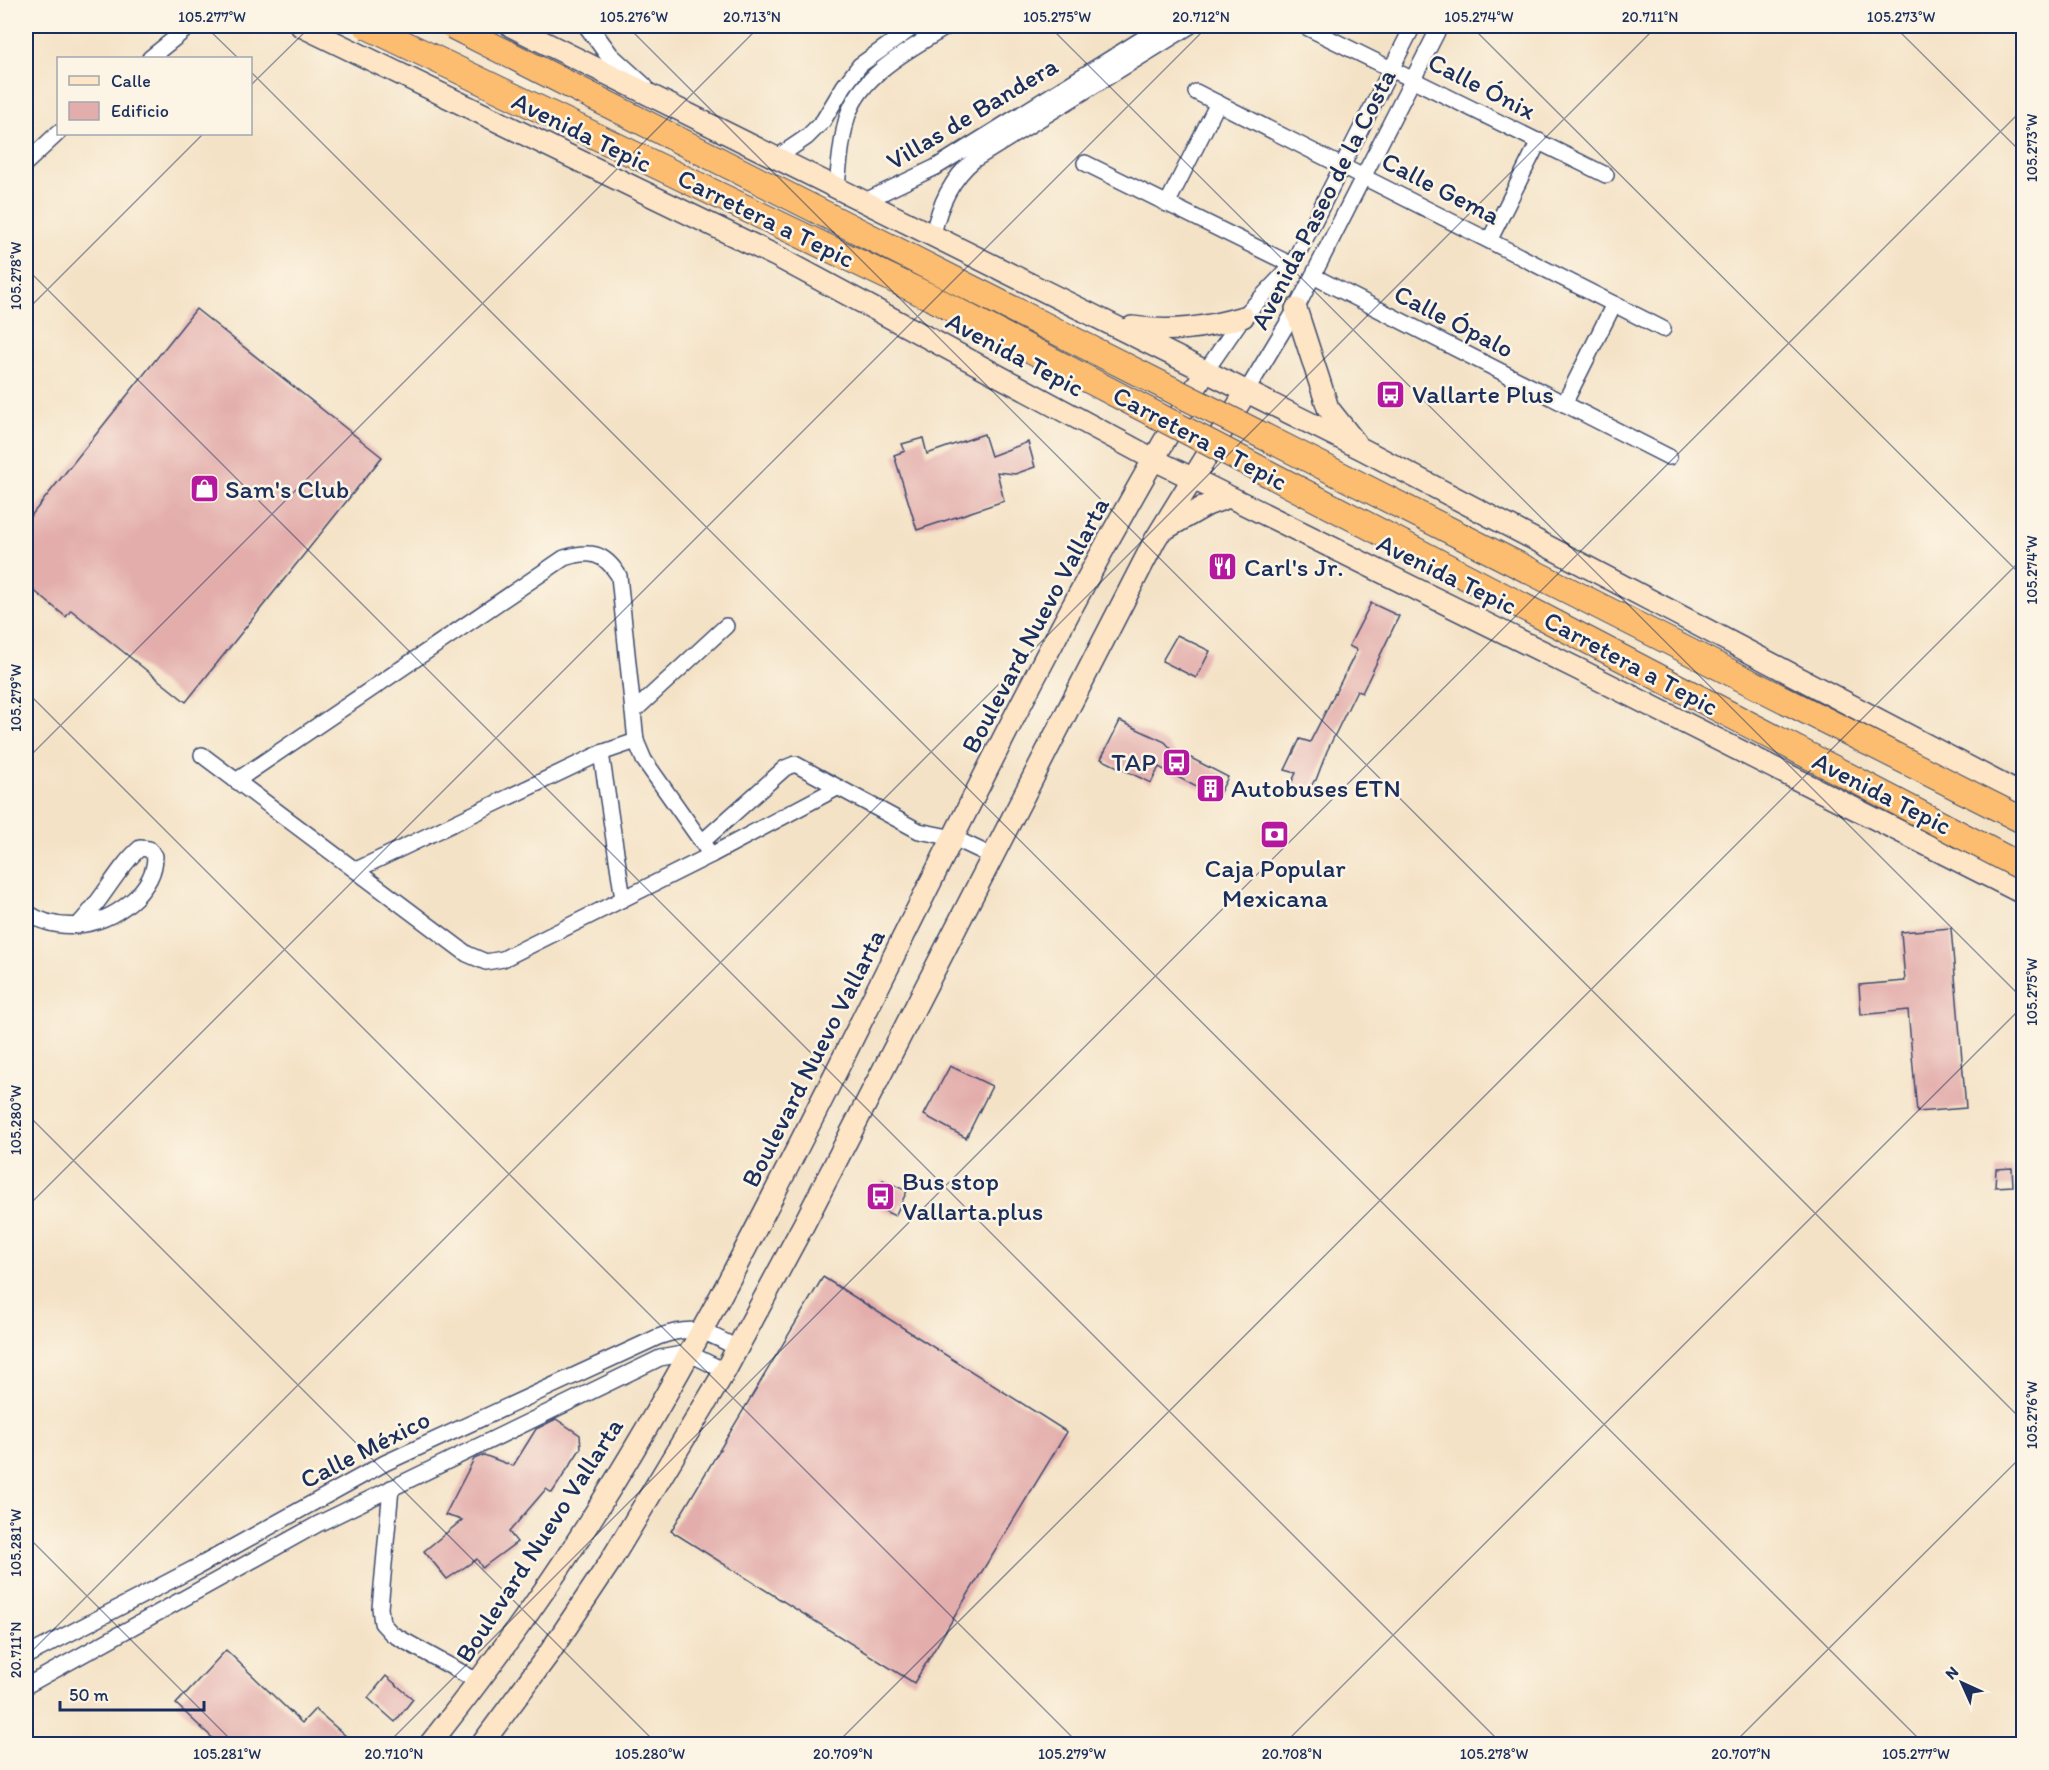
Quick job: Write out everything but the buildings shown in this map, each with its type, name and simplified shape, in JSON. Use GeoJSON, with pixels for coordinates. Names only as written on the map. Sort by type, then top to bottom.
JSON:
{"type":"FeatureCollection","features":[{"type":"Feature","properties":{"kind":"highway","name":"Carretera a Tepic"},"geometry":{"type":"LineString","coordinates":[[367,26],[930,297],[2024,868]]}},
{"type":"Feature","properties":{"kind":"highway","name":"Carretera a Tepic"},"geometry":{"type":"LineString","coordinates":[[453,26],[2024,821]]}},
{"type":"Feature","properties":{"kind":"main road","name":"Avenida Tepic"},"geometry":{"type":"LineString","coordinates":[[301,26],[776,256],[1153,459],[1600,680],[2024,894]]}},
{"type":"Feature","properties":{"kind":"main road"},"geometry":{"type":"LineString","coordinates":[[511,26],[1362,449],[2024,796]]}},
{"type":"Feature","properties":{"kind":"main road"},"geometry":{"type":"LineString","coordinates":[[1296,309],[1328,408],[1362,449]]}},
{"type":"Feature","properties":{"kind":"main road"},"geometry":{"type":"LineString","coordinates":[[1115,325],[1158,331],[1185,330],[1243,317]]}},
{"type":"Feature","properties":{"kind":"main road","name":"Boulevard Nuevo Vallarta"},"geometry":{"type":"LineString","coordinates":[[430,1744],[479,1682],[600,1506],[701,1330],[773,1197],[954,838],[1153,459],[1205,372]]}},
{"type":"Feature","properties":{"kind":"main road"},"geometry":{"type":"LineString","coordinates":[[482,1744],[550,1652],[610,1562],[725,1371],[994,856],[1159,532],[1246,392]]}},
{"type":"Feature","properties":{"kind":"main road"},"geometry":{"type":"LineString","coordinates":[[1159,532],[1207,505],[1230,497]]}},
{"type":"Feature","properties":{"kind":"street"},"geometry":{"type":"LineString","coordinates":[[151,57],[190,26]]}},
{"type":"Feature","properties":{"kind":"street"},"geometry":{"type":"LineString","coordinates":[[588,26],[610,56],[669,106]]}},
{"type":"Feature","properties":{"kind":"street"},"geometry":{"type":"LineString","coordinates":[[776,158],[807,137],[832,110],[844,86],[860,65],[915,26]]}},
{"type":"Feature","properties":{"kind":"street"},"geometry":{"type":"LineString","coordinates":[[837,188],[848,116],[862,90],[924,32],[948,26]]}},
{"type":"Feature","properties":{"kind":"street","name":"Villas de Bandera"},"geometry":{"type":"LineString","coordinates":[[866,201],[936,167],[1163,26]]}},
{"type":"Feature","properties":{"kind":"street","name":"Villas de Bandera"},"geometry":{"type":"LineString","coordinates":[[933,234],[940,208],[952,183],[975,159],[1190,26]]}},
{"type":"Feature","properties":{"kind":"street","name":"Calle Ónix"},"geometry":{"type":"LineString","coordinates":[[1304,26],[1606,174]]}},
{"type":"Feature","properties":{"kind":"street","name":"Avenida Paseo de la Costa"},"geometry":{"type":"LineString","coordinates":[[1205,372],[1243,317],[1292,265],[1413,26]]}},
{"type":"Feature","properties":{"kind":"street","name":"Avenida Paseo de la Costa"},"geometry":{"type":"LineString","coordinates":[[1246,392],[1296,309],[1412,77],[1440,26]]}},
{"type":"Feature","properties":{"kind":"street","name":"Calle Gema"},"geometry":{"type":"LineString","coordinates":[[1196,92],[1490,239],[1663,329]]}},
{"type":"Feature","properties":{"kind":"street"},"geometry":{"type":"LineString","coordinates":[[1167,204],[1218,103]]}},
{"type":"Feature","properties":{"kind":"street"},"geometry":{"type":"LineString","coordinates":[[832,110],[848,116]]}},
{"type":"Feature","properties":{"kind":"street"},"geometry":{"type":"LineString","coordinates":[[26,163],[57,134]]}},
{"type":"Feature","properties":{"kind":"street"},"geometry":{"type":"LineString","coordinates":[[1490,239],[1539,141]]}},
{"type":"Feature","properties":{"kind":"street"},"geometry":{"type":"LineString","coordinates":[[1085,163],[1292,265]]}},
{"type":"Feature","properties":{"kind":"street"},"geometry":{"type":"LineString","coordinates":[[936,167],[952,183]]}},
{"type":"Feature","properties":{"kind":"street","name":"Calle Ópalo"},"geometry":{"type":"LineString","coordinates":[[1313,276],[1669,457]]}},
{"type":"Feature","properties":{"kind":"street"},"geometry":{"type":"LineString","coordinates":[[1564,404],[1614,304]]}},
{"type":"Feature","properties":{"kind":"street"},"geometry":{"type":"LineString","coordinates":[[236,781],[564,558],[580,553],[597,554],[610,562],[619,576],[636,741],[644,760],[711,855]]}},
{"type":"Feature","properties":{"kind":"street"},"geometry":{"type":"LineString","coordinates":[[633,712],[726,626]]}},
{"type":"Feature","properties":{"kind":"street"},"geometry":{"type":"LineString","coordinates":[[356,870],[601,753],[636,741]]}},
{"type":"Feature","properties":{"kind":"street"},"geometry":{"type":"LineString","coordinates":[[601,753],[624,898]]}},
{"type":"Feature","properties":{"kind":"street"},"geometry":{"type":"LineString","coordinates":[[202,755],[467,954],[486,962],[503,959],[711,855],[837,788]]}},
{"type":"Feature","properties":{"kind":"street"},"geometry":{"type":"LineString","coordinates":[[702,842],[785,768],[795,764],[919,831],[954,838],[994,856]]}},
{"type":"Feature","properties":{"kind":"street"},"geometry":{"type":"LineString","coordinates":[[26,912],[56,925],[77,926],[104,921],[124,909],[146,886],[155,866],[155,856],[149,849],[140,848],[132,855],[102,898],[77,926]]}},
{"type":"Feature","properties":{"kind":"street","name":"Calle México"},"geometry":{"type":"LineString","coordinates":[[26,1656],[197,1567],[385,1463],[658,1337],[677,1330],[701,1330]]}},
{"type":"Feature","properties":{"kind":"street"},"geometry":{"type":"LineString","coordinates":[[701,1330],[737,1348]]}},
{"type":"Feature","properties":{"kind":"street"},"geometry":{"type":"LineString","coordinates":[[688,1353],[725,1371]]}},
{"type":"Feature","properties":{"kind":"street","name":"Calle México"},"geometry":{"type":"LineString","coordinates":[[26,1686],[318,1524],[660,1358],[688,1353]]}},
{"type":"Feature","properties":{"kind":"street"},"geometry":{"type":"LineString","coordinates":[[391,1488],[380,1608],[382,1623],[392,1634],[479,1682]]}},
{"type":"Feature","properties":{"kind":"place","name":"Vallarte Plus"},"geometry":{"type":"Point","coordinates":[1391,394]}},
{"type":"Feature","properties":{"kind":"place","name":"Sam's Club"},"geometry":{"type":"Point","coordinates":[204,489]}},
{"type":"Feature","properties":{"kind":"place","name":"Carl's Jr."},"geometry":{"type":"Point","coordinates":[1223,567]}},
{"type":"Feature","properties":{"kind":"place","name":"TAP"},"geometry":{"type":"Point","coordinates":[1177,762]}},
{"type":"Feature","properties":{"kind":"place","name":"Autobuses ETN"},"geometry":{"type":"Point","coordinates":[1210,788]}},
{"type":"Feature","properties":{"kind":"place","name":"Caja Popular Mexicana"},"geometry":{"type":"Point","coordinates":[1275,834]}},
{"type":"Feature","properties":{"kind":"place","name":"Bus stop Vallarta.plus"},"geometry":{"type":"Point","coordinates":[881,1196]}}]}
